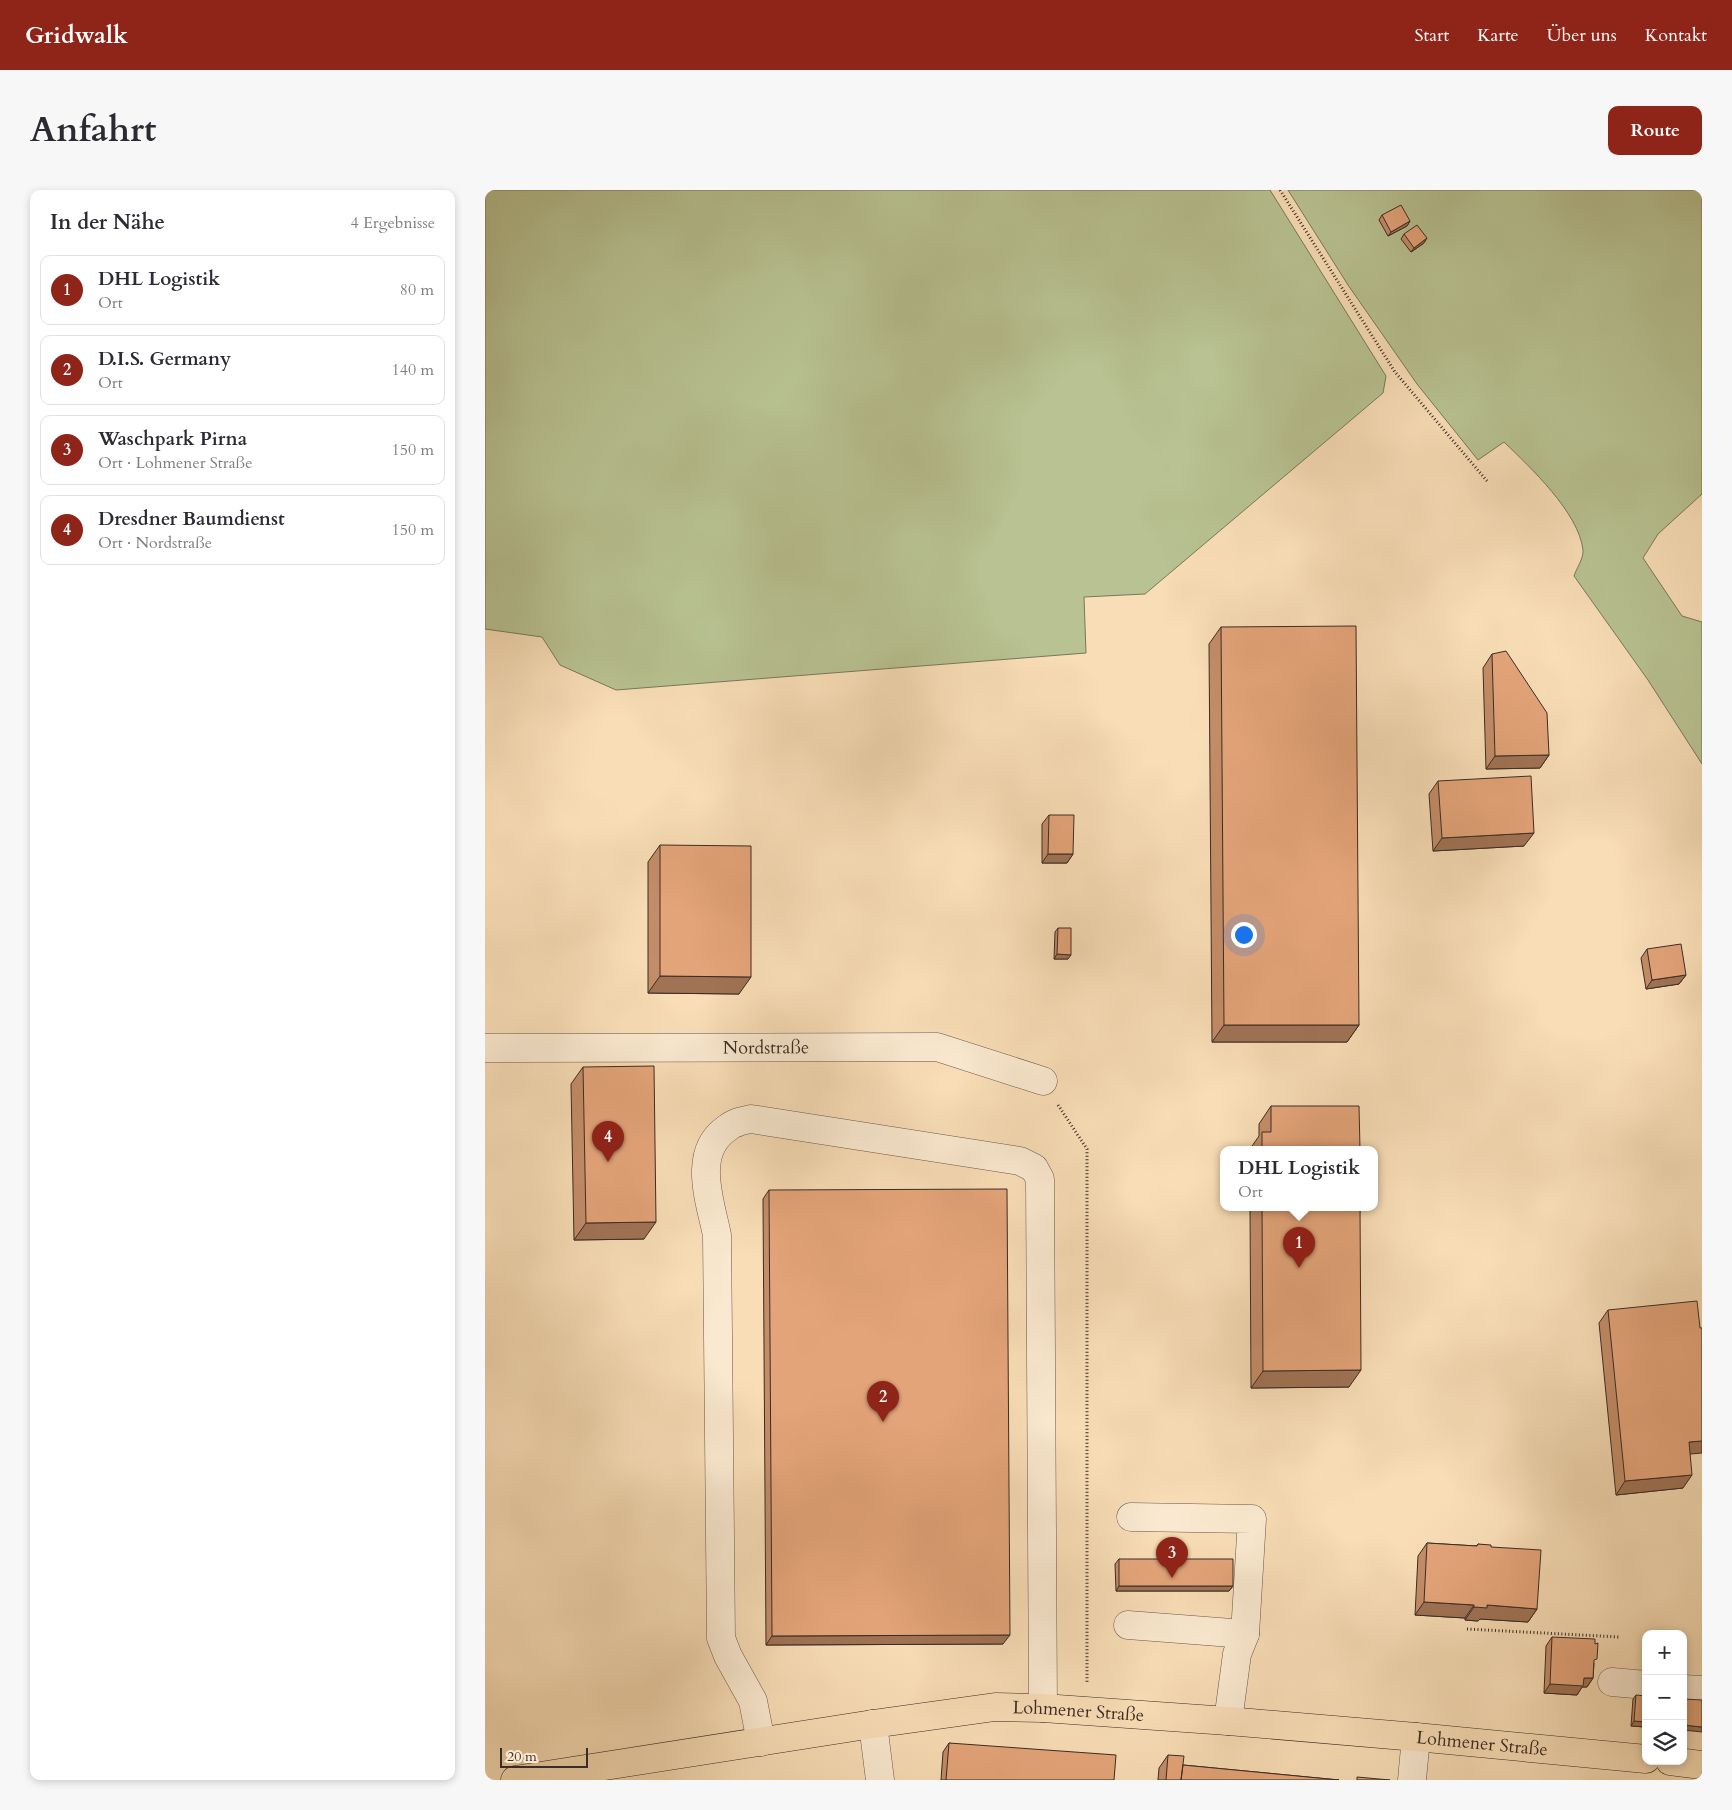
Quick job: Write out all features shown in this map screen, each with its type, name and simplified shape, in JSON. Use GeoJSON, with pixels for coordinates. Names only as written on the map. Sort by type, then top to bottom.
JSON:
{"type":"FeatureCollection","features":[{"type":"Feature","properties":{"kind":"main road","name":"Lohmener Straße"},"geometry":{"type":"LineString","coordinates":[[515,1780],[873,1724],[995,1708],[1043,1708],[1227,1721],[1642,1759]]}},
{"type":"Feature","properties":{"kind":"main road"},"geometry":{"type":"LineString","coordinates":[[1687,1763],[1702,1765]]}},
{"type":"Feature","properties":{"kind":"street","name":"Nordstraße"},"geometry":{"type":"LineString","coordinates":[[485,1048],[937,1047],[1043,1081]]}},
{"type":"Feature","properties":{"kind":"street"},"geometry":{"type":"LineString","coordinates":[[761,1742],[753,1701],[728,1656],[721,1638],[717,1235],[707,1183],[707,1160],[710,1146],[719,1134],[734,1123],[751,1120],[1020,1161],[1034,1168],[1040,1179],[1043,1708]]}},
{"type":"Feature","properties":{"kind":"street"},"geometry":{"type":"LineString","coordinates":[[1131,1517],[1252,1519],[1245,1634],[1237,1654],[1227,1721]]}},
{"type":"Feature","properties":{"kind":"street"},"geometry":{"type":"LineString","coordinates":[[1128,1625],[1245,1634]]}},
{"type":"Feature","properties":{"kind":"street"},"geometry":{"type":"LineString","coordinates":[[1613,1682],[1642,1685]]}},
{"type":"Feature","properties":{"kind":"street"},"geometry":{"type":"LineString","coordinates":[[1687,1689],[1702,1690]]}},
{"type":"Feature","properties":{"kind":"street"},"geometry":{"type":"LineString","coordinates":[[873,1724],[880,1780]]}},
{"type":"Feature","properties":{"kind":"street"},"geometry":{"type":"LineString","coordinates":[[1412,1780],[1416,1737]]}},
{"type":"Feature","properties":{"kind":"path"},"geometry":{"type":"LineString","coordinates":[[1280,190],[1395,372],[1487,481]]}},
{"type":"Feature","properties":{"kind":"path"},"geometry":{"type":"LineString","coordinates":[[1043,1081],[1087,1149],[1087,1711]]}},
{"type":"Feature","properties":{"kind":"path"},"geometry":{"type":"LineString","coordinates":[[1467,1629],[1619,1637]]}},
{"type":"Feature","properties":{"kind":"green space"},"geometry":{"type":"Polygon","coordinates":[[[485,190],[1270,190],[1386,376],[1383,393],[1145,594],[1084,597],[1086,653],[616,690],[560,665],[542,637],[485,629],[485,190]]]}},
{"type":"Feature","properties":{"kind":"green space"},"geometry":{"type":"Polygon","coordinates":[[[1288,190],[1702,190],[1702,494],[1658,534],[1643,558],[1682,616],[1702,622],[1702,764],[1648,680],[1574,576],[1583,550],[1580,536],[1563,506],[1552,491],[1504,442],[1478,460],[1417,384],[1348,285],[1288,190]]]}},
{"type":"Feature","properties":{"kind":"building"},"geometry":{"type":"Polygon","coordinates":[[[1401,205],[1410,221],[1391,232],[1382,215],[1401,205]]]}},
{"type":"Feature","properties":{"kind":"building"},"geometry":{"type":"Polygon","coordinates":[[[1417,225],[1427,238],[1414,248],[1404,234],[1417,225]]]}},
{"type":"Feature","properties":{"kind":"building"},"geometry":{"type":"Polygon","coordinates":[[[1356,626],[1359,1025],[1224,1025],[1221,627],[1356,626]]]}},
{"type":"Feature","properties":{"kind":"building"},"geometry":{"type":"Polygon","coordinates":[[[1506,651],[1547,713],[1549,755],[1495,756],[1492,654],[1506,651]]]}},
{"type":"Feature","properties":{"kind":"building"},"geometry":{"type":"Polygon","coordinates":[[[1531,776],[1534,833],[1442,838],[1438,781],[1531,776]]]}},
{"type":"Feature","properties":{"kind":"building"},"geometry":{"type":"Polygon","coordinates":[[[1049,815],[1074,815],[1073,854],[1048,854],[1049,815]]]}},
{"type":"Feature","properties":{"kind":"building"},"geometry":{"type":"Polygon","coordinates":[[[660,845],[751,846],[751,977],[660,976],[660,845]]]}},
{"type":"Feature","properties":{"kind":"building"},"geometry":{"type":"Polygon","coordinates":[[[1058,928],[1071,928],[1071,955],[1057,954],[1058,928]]]}},
{"type":"Feature","properties":{"kind":"building"},"geometry":{"type":"Polygon","coordinates":[[[1681,944],[1686,975],[1652,980],[1647,949],[1681,944]]]}},
{"type":"Feature","properties":{"kind":"building"},"geometry":{"type":"Polygon","coordinates":[[[654,1066],[656,1222],[586,1223],[583,1067],[654,1066]]]}},
{"type":"Feature","properties":{"kind":"building"},"geometry":{"type":"Polygon","coordinates":[[[1271,1106],[1359,1106],[1360,1146],[1262,1146],[1262,1132],[1271,1132],[1271,1106]]]}},
{"type":"Feature","properties":{"kind":"building"},"geometry":{"type":"Polygon","coordinates":[[[1007,1189],[1010,1635],[772,1636],[769,1190],[1007,1189]]]}},
{"type":"Feature","properties":{"kind":"building"},"geometry":{"type":"Polygon","coordinates":[[[1262,1211],[1360,1211],[1361,1370],[1263,1371],[1262,1211]]]}},
{"type":"Feature","properties":{"kind":"building"},"geometry":{"type":"Polygon","coordinates":[[[1697,1301],[1700,1328],[1702,1328],[1702,1441],[1689,1442],[1692,1475],[1625,1481],[1608,1310],[1697,1301]]]}},
{"type":"Feature","properties":{"kind":"building"},"geometry":{"type":"Polygon","coordinates":[[[1427,1543],[1477,1546],[1478,1544],[1491,1545],[1491,1547],[1541,1550],[1537,1609],[1487,1605],[1487,1608],[1474,1607],[1474,1605],[1424,1602],[1427,1543]]]}},
{"type":"Feature","properties":{"kind":"building"},"geometry":{"type":"Polygon","coordinates":[[[1119,1559],[1233,1559],[1233,1586],[1119,1586],[1119,1559]]]}},
{"type":"Feature","properties":{"kind":"building"},"geometry":{"type":"Polygon","coordinates":[[[1552,1637],[1595,1639],[1595,1644],[1598,1643],[1597,1659],[1594,1660],[1593,1678],[1584,1678],[1583,1686],[1550,1684],[1552,1637]]]}},
{"type":"Feature","properties":{"kind":"building"},"geometry":{"type":"Polygon","coordinates":[[[1636,1695],[1642,1696],[1642,1722],[1634,1721],[1636,1695]]]}},
{"type":"Feature","properties":{"kind":"building"},"geometry":{"type":"Polygon","coordinates":[[[1687,1699],[1702,1700],[1702,1727],[1687,1725],[1687,1699]]]}},
{"type":"Feature","properties":{"kind":"building"},"geometry":{"type":"Polygon","coordinates":[[[949,1743],[1116,1755],[1114,1780],[946,1780],[949,1743]]]}},
{"type":"Feature","properties":{"kind":"building"},"geometry":{"type":"Polygon","coordinates":[[[1168,1755],[1184,1756],[1181,1780],[1166,1780],[1168,1755]]]}},
{"type":"Feature","properties":{"kind":"building"},"geometry":{"type":"Polygon","coordinates":[[[1183,1765],[1339,1780],[1181,1780],[1183,1765]]]}},
{"type":"Feature","properties":{"kind":"building"},"geometry":{"type":"Polygon","coordinates":[[[1357,1777],[1390,1780],[1357,1780],[1357,1777]]]}},
{"type":"Feature","properties":{"kind":"place","name":"Dresdner Baumdienst"},"geometry":{"type":"Point","coordinates":[608,1162]}},
{"type":"Feature","properties":{"kind":"place","name":"DHL Logistik"},"geometry":{"type":"Point","coordinates":[1299,1268]}},
{"type":"Feature","properties":{"kind":"place","name":"D.I.S. Germany"},"geometry":{"type":"Point","coordinates":[883,1422]}},
{"type":"Feature","properties":{"kind":"place","name":"Waschpark Pirna"},"geometry":{"type":"Point","coordinates":[1172,1578]}}]}
